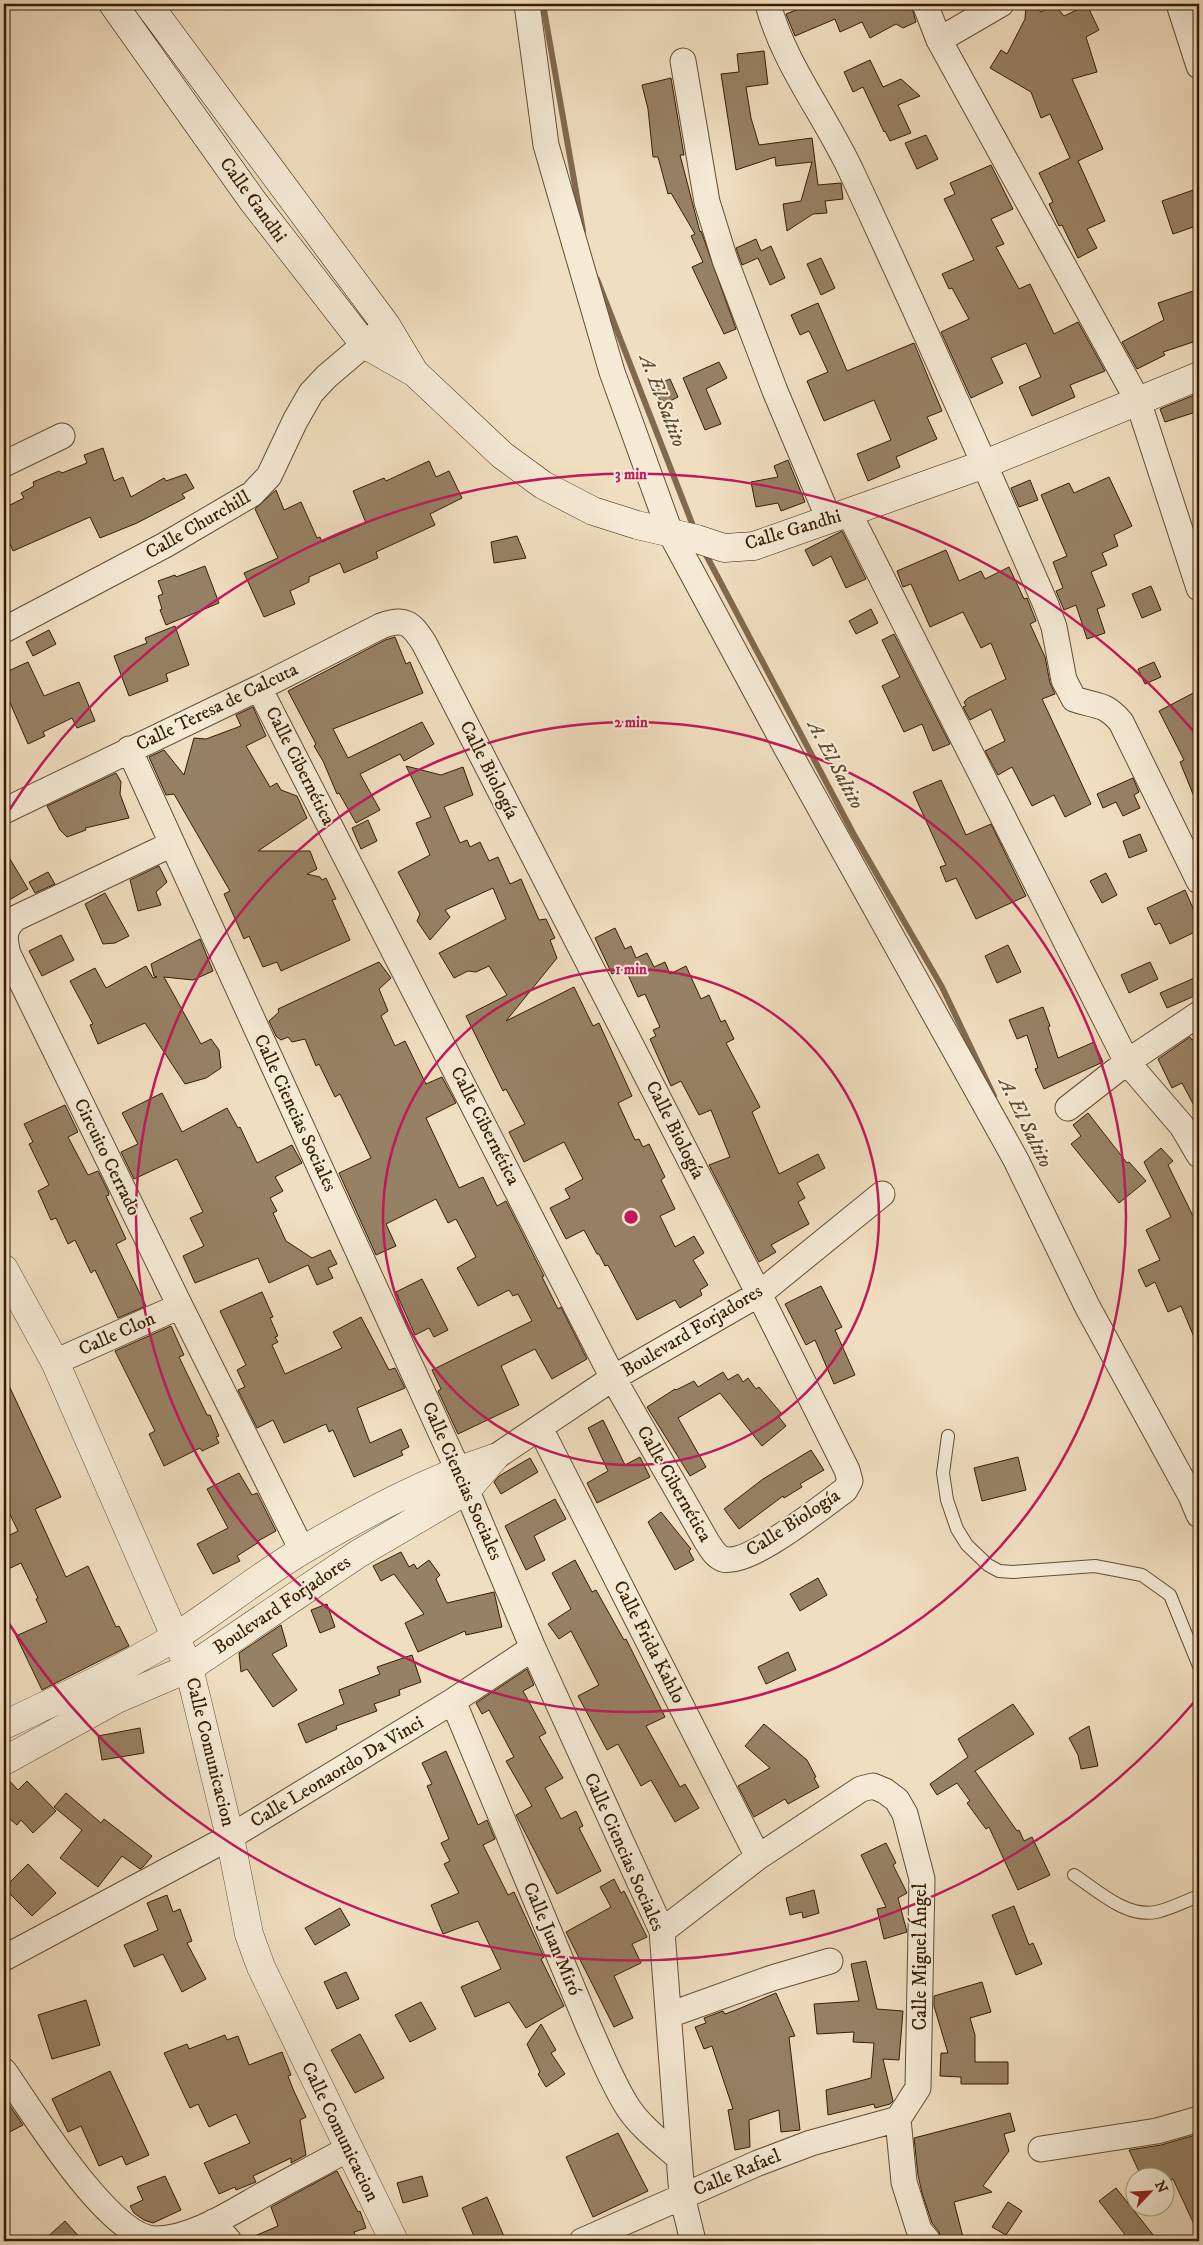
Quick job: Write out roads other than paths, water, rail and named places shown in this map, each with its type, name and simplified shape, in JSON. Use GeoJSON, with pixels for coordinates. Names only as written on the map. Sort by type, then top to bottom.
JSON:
{"type":"FeatureCollection","features":[{"type":"Feature","properties":{"kind":"street","name":"Calle Gandhi"},"geometry":{"type":"LineString","coordinates":[[113,4],[252,200],[364,344],[415,373],[502,455],[543,485],[592,511],[724,548],[754,546],[985,464],[1199,376]]}},
{"type":"Feature","properties":{"kind":"street","name":"Calle Gandhi"},"geometry":{"type":"LineString","coordinates":[[148,4],[386,326],[415,373]]}},
{"type":"Feature","properties":{"kind":"street"},"geometry":{"type":"LineString","coordinates":[[527,4],[546,145],[612,372],[670,532],[786,747],[1016,1160],[1087,1306],[1191,1496],[1199,1516]]}},
{"type":"Feature","properties":{"kind":"street"},"geometry":{"type":"LineString","coordinates":[[768,4],[788,56],[848,164],[985,464],[1046,604],[1054,627],[1068,689],[1074,699],[1096,703],[1112,711],[1121,722],[1199,881]]}},
{"type":"Feature","properties":{"kind":"street"},"geometry":{"type":"LineString","coordinates":[[925,4],[939,40],[1138,401],[1199,588]]}},
{"type":"Feature","properties":{"kind":"street"},"geometry":{"type":"LineString","coordinates":[[939,40],[1001,4]]}},
{"type":"Feature","properties":{"kind":"street"},"geometry":{"type":"LineString","coordinates":[[1178,4],[1199,66]]}},
{"type":"Feature","properties":{"kind":"street"},"geometry":{"type":"LineString","coordinates":[[683,61],[707,202],[725,260],[775,391],[1127,1062],[1182,1126],[1199,1155]]}},
{"type":"Feature","properties":{"kind":"street","name":"Calle Churchill"},"geometry":{"type":"LineString","coordinates":[[4,630],[165,545],[252,494],[268,476],[311,393],[327,376],[386,326]]}},
{"type":"Feature","properties":{"kind":"street"},"geometry":{"type":"LineString","coordinates":[[4,464],[62,436]]}},
{"type":"Feature","properties":{"kind":"street","name":"Calle Teresa de Calcuta"},"geometry":{"type":"LineString","coordinates":[[4,811],[392,622],[401,621],[409,624],[424,643]]}},
{"type":"Feature","properties":{"kind":"street","name":"Calle Biología"},"geometry":{"type":"LineString","coordinates":[[424,643],[759,1294],[847,1470],[850,1481],[846,1490],[777,1538],[738,1559],[721,1558]]}},
{"type":"Feature","properties":{"kind":"street","name":"Calle Cibernética"},"geometry":{"type":"LineString","coordinates":[[259,688],[614,1378],[707,1542],[714,1553],[721,1558]]}},
{"type":"Feature","properties":{"kind":"street","name":"Calle Ciencias Sociales"},"geometry":{"type":"LineString","coordinates":[[129,749],[463,1480],[533,1648],[662,1931],[682,2196],[693,2241]]}},
{"type":"Feature","properties":{"kind":"street","name":"Circuito Cerrado"},"geometry":{"type":"LineString","coordinates":[[172,844],[25,912],[8,925],[4,933],[8,954],[302,1550]]}},
{"type":"Feature","properties":{"kind":"street"},"geometry":{"type":"LineString","coordinates":[[1068,1108],[1127,1062],[1199,1014]]}},
{"type":"Feature","properties":{"kind":"street","name":"Boulevard Forjadores"},"geometry":{"type":"LineString","coordinates":[[4,1761],[115,1700],[189,1668],[358,1554],[494,1458],[614,1378],[759,1294],[882,1194]]}},
{"type":"Feature","properties":{"kind":"street","name":"Calle Comunicacion"},"geometry":{"type":"LineString","coordinates":[[4,1269],[55,1362],[189,1668],[230,1837],[249,1934],[261,1967],[394,2241]]}},
{"type":"Feature","properties":{"kind":"street","name":"Calle Clon"},"geometry":{"type":"LineString","coordinates":[[55,1362],[180,1306]]}},
{"type":"Feature","properties":{"kind":"street","name":"Calle Frida Kahlo"},"geometry":{"type":"LineString","coordinates":[[540,1428],[758,1857]]}},
{"type":"Feature","properties":{"kind":"street","name":"Boulevard Forjadores"},"geometry":{"type":"LineString","coordinates":[[4,1725],[100,1679],[175,1637],[302,1550],[408,1492],[463,1480]]}},
{"type":"Feature","properties":{"kind":"street","name":"Calle Leonaordo Da Vinci"},"geometry":{"type":"LineString","coordinates":[[4,1958],[230,1837],[453,1701],[533,1648]]}},
{"type":"Feature","properties":{"kind":"street","name":"Calle Juan Miró"},"geometry":{"type":"LineString","coordinates":[[453,1701],[590,2030],[613,2078],[630,2110],[645,2128],[679,2158]]}},
{"type":"Feature","properties":{"kind":"street","name":"Calle Miguel Ángel"},"geometry":{"type":"LineString","coordinates":[[662,1931],[758,1857],[861,1789],[873,1786],[885,1791],[898,1800],[905,1814],[922,1880],[918,2088],[898,2119]]}},
{"type":"Feature","properties":{"kind":"street"},"geometry":{"type":"LineString","coordinates":[[669,2015],[772,1978],[830,1961]]}},
{"type":"Feature","properties":{"kind":"street"},"geometry":{"type":"LineString","coordinates":[[4,2070],[80,2178],[103,2206],[122,2224],[137,2234],[154,2239],[174,2237],[213,2222],[348,2149]]}},
{"type":"Feature","properties":{"kind":"street"},"geometry":{"type":"LineString","coordinates":[[898,2119],[904,2182],[920,2230],[928,2241]]}},
{"type":"Feature","properties":{"kind":"street","name":"Calle Rafael"},"geometry":{"type":"LineString","coordinates":[[582,2241],[682,2196],[812,2143],[898,2119]]}},
{"type":"Feature","properties":{"kind":"street"},"geometry":{"type":"LineString","coordinates":[[1041,2149],[1157,2131],[1199,2119]]}},
{"type":"Feature","properties":{"kind":"street"},"geometry":{"type":"LineString","coordinates":[[213,2222],[229,2241]]}},
{"type":"Feature","properties":{"kind":"lane"},"geometry":{"type":"LineString","coordinates":[[948,1436],[942,1473],[947,1500],[957,1529],[967,1545],[988,1565],[999,1571],[1013,1572],[1095,1566],[1142,1574],[1170,1595],[1199,1666]]}},
{"type":"Feature","properties":{"kind":"lane"},"geometry":{"type":"LineString","coordinates":[[1074,1875],[1124,1908],[1133,1911],[1154,1912],[1199,1896]]}},
{"type":"Feature","properties":{"kind":"waterway","name":"A. El Saltito"},"geometry":{"type":"LineString","coordinates":[[543,4],[583,231]]}},
{"type":"Feature","properties":{"kind":"waterway","name":"A. El Saltito"},"geometry":{"type":"LineString","coordinates":[[597,279],[695,531]]}},
{"type":"Feature","properties":{"kind":"waterway","name":"A. El Saltito"},"geometry":{"type":"LineString","coordinates":[[704,551],[853,833],[942,987],[994,1096]]}}]}
